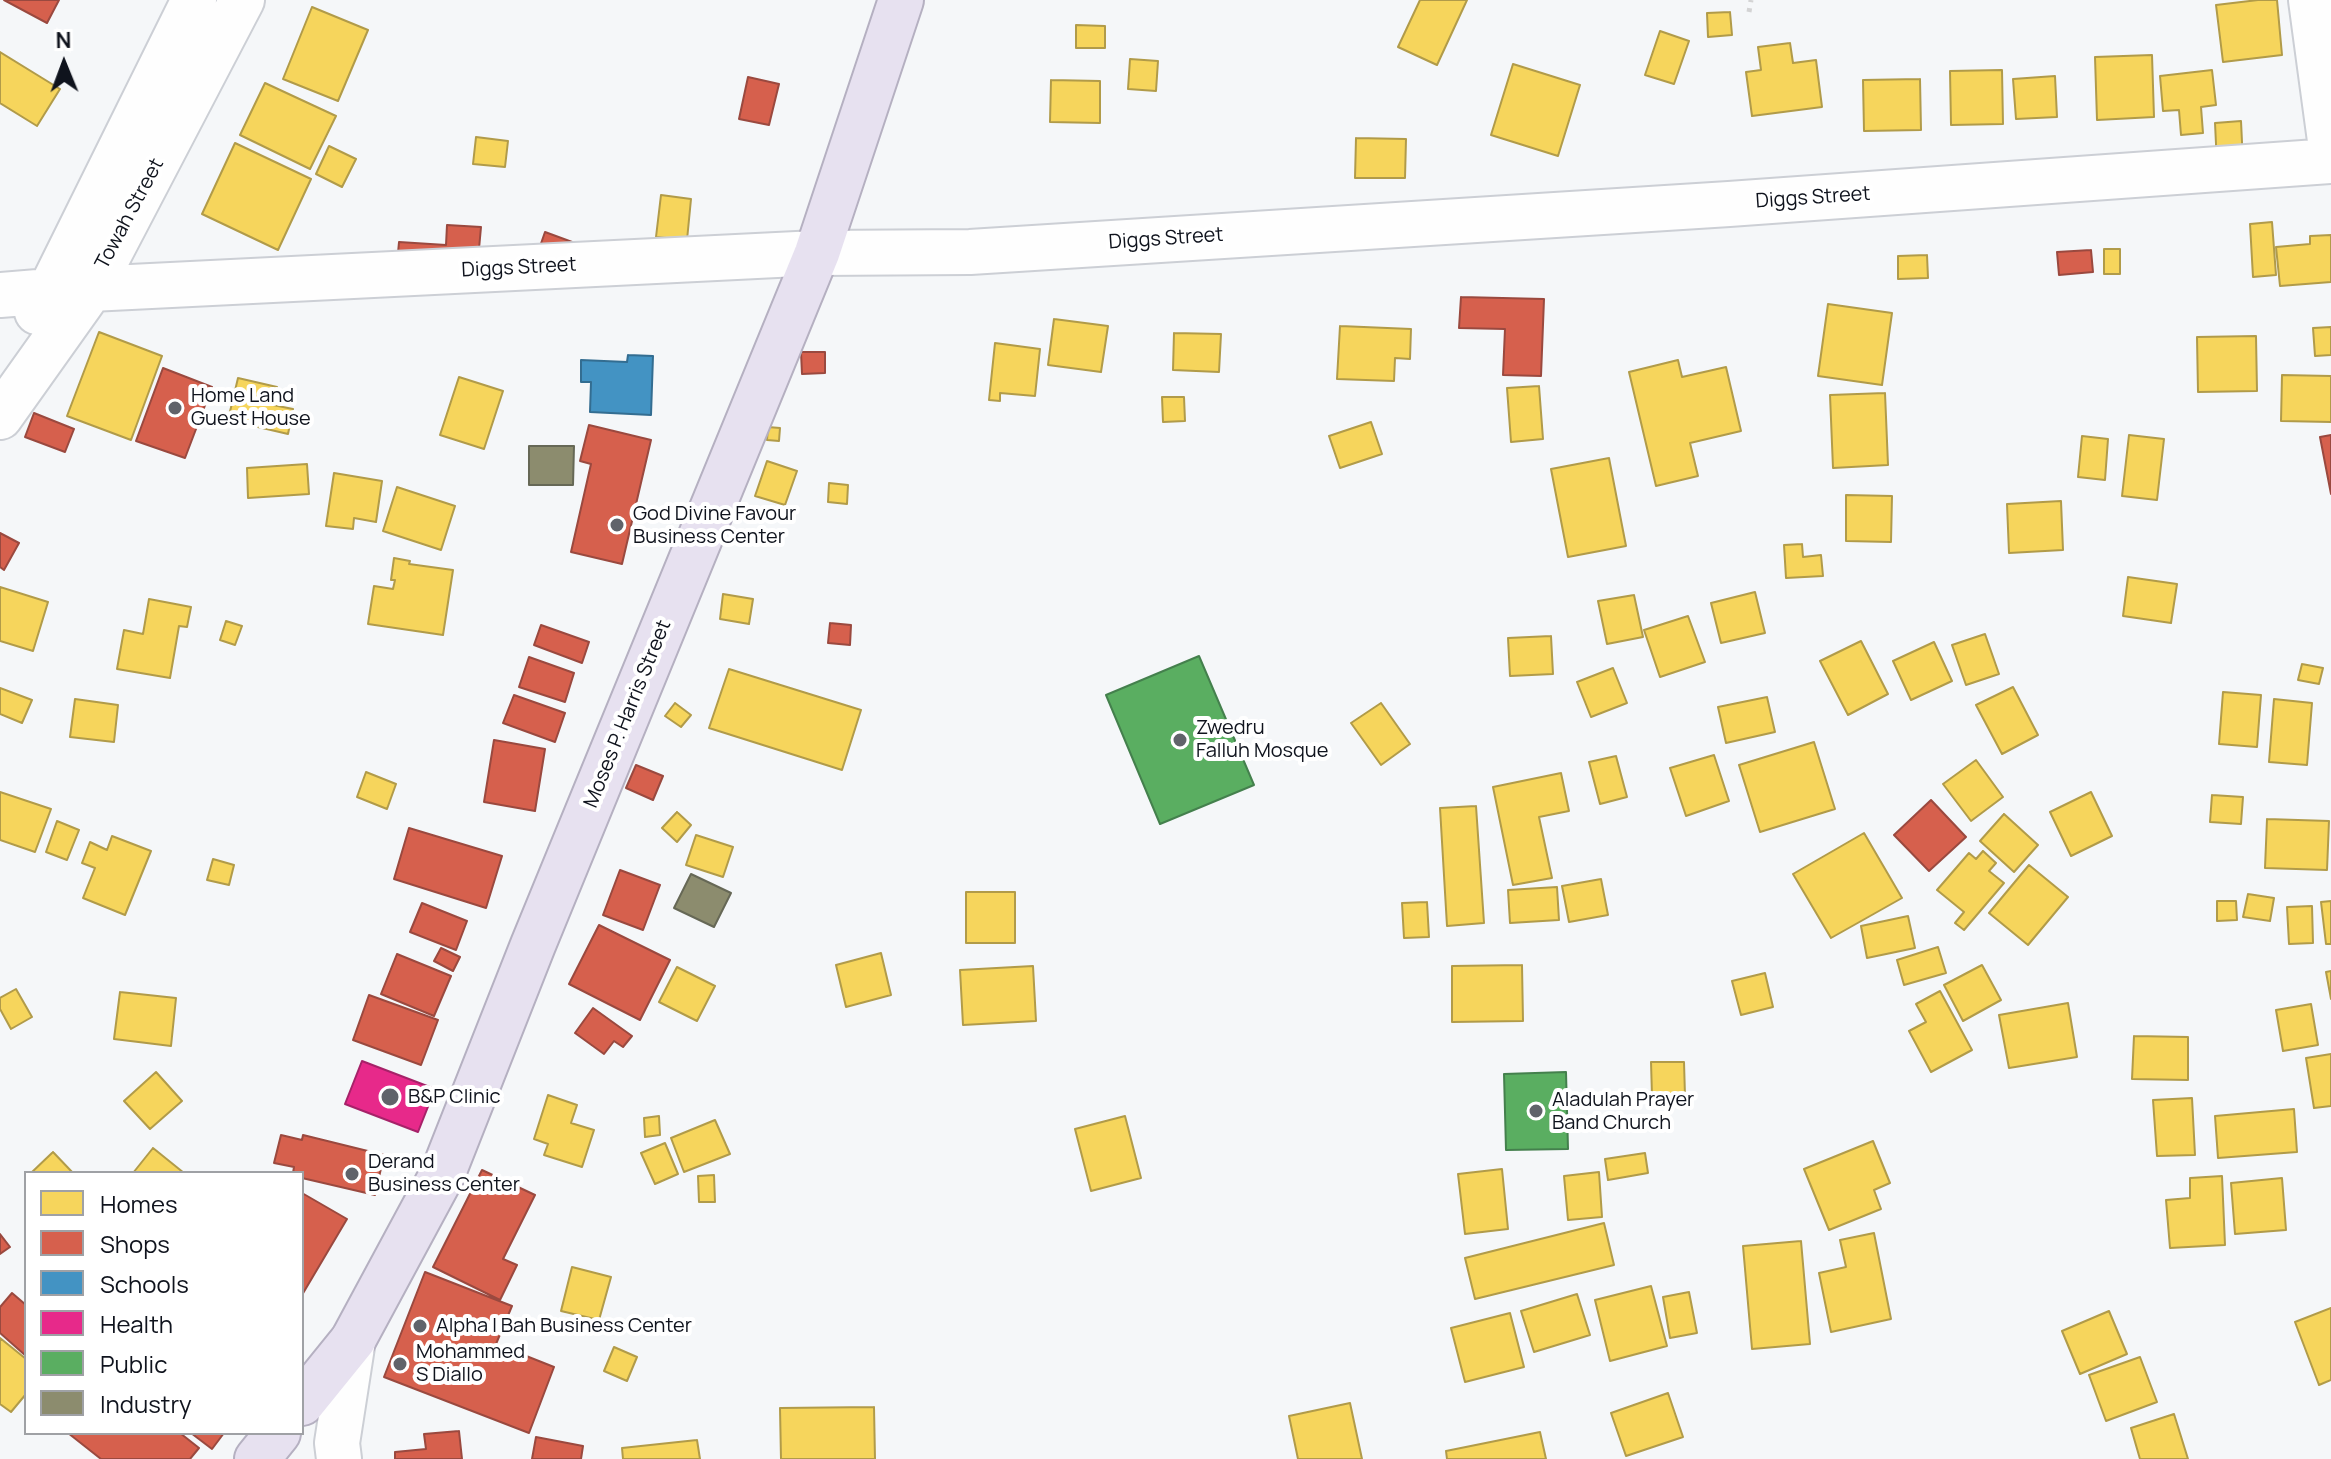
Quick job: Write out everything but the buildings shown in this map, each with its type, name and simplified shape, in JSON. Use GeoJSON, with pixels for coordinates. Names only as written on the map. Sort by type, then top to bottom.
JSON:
{"type":"FeatureCollection","features":[{"type":"Feature","properties":{"kind":"highway","name":"Moses P. Harris Street"},"geometry":{"type":"LineString","coordinates":[[304,1401],[353,1340],[443,1173],[533,945],[817,253],[901,0]]}},
{"type":"Feature","properties":{"kind":"highway"},"geometry":{"type":"LineString","coordinates":[[257,1459],[276,1435]]}},
{"type":"Feature","properties":{"kind":"street","name":"Towah Street"},"geometry":{"type":"LineString","coordinates":[[0,374],[70,290],[194,0]]}},
{"type":"Feature","properties":{"kind":"street","name":"Towah Street"},"geometry":{"type":"LineString","coordinates":[[0,417],[70,290],[242,0]]}},
{"type":"Feature","properties":{"kind":"street"},"geometry":{"type":"LineString","coordinates":[[2311,0],[2331,148]]}},
{"type":"Feature","properties":{"kind":"street","name":"Diggs Street"},"geometry":{"type":"LineString","coordinates":[[0,295],[817,253],[970,252],[1745,203],[2331,161]]}},
{"type":"Feature","properties":{"kind":"street"},"geometry":{"type":"LineString","coordinates":[[339,1459],[337,1443],[353,1340]]}},
{"type":"Feature","properties":{"kind":"path"},"geometry":{"type":"LineString","coordinates":[[1749,12],[1751,0]]}},
{"type":"Feature","properties":{"kind":"place","name":"Home Land Guest House"},"geometry":{"type":"Point","coordinates":[175,408]}},
{"type":"Feature","properties":{"kind":"place","name":"God Divine Favour Business Center"},"geometry":{"type":"Point","coordinates":[617,525]}},
{"type":"Feature","properties":{"kind":"place","name":"Zwedru Falluh Mosque"},"geometry":{"type":"Point","coordinates":[1180,740]}},
{"type":"Feature","properties":{"kind":"place","name":"B&P Clinic"},"geometry":{"type":"Point","coordinates":[390,1097]}},
{"type":"Feature","properties":{"kind":"place","name":"Aladulah Prayer Band Church"},"geometry":{"type":"Point","coordinates":[1536,1111]}},
{"type":"Feature","properties":{"kind":"place","name":"Derand Business Center"},"geometry":{"type":"Point","coordinates":[352,1174]}},
{"type":"Feature","properties":{"kind":"place","name":"Alpha I Bah Business Center"},"geometry":{"type":"Point","coordinates":[420,1326]}},
{"type":"Feature","properties":{"kind":"place","name":"Mohammed S Diallo"},"geometry":{"type":"Point","coordinates":[400,1364]}}]}
